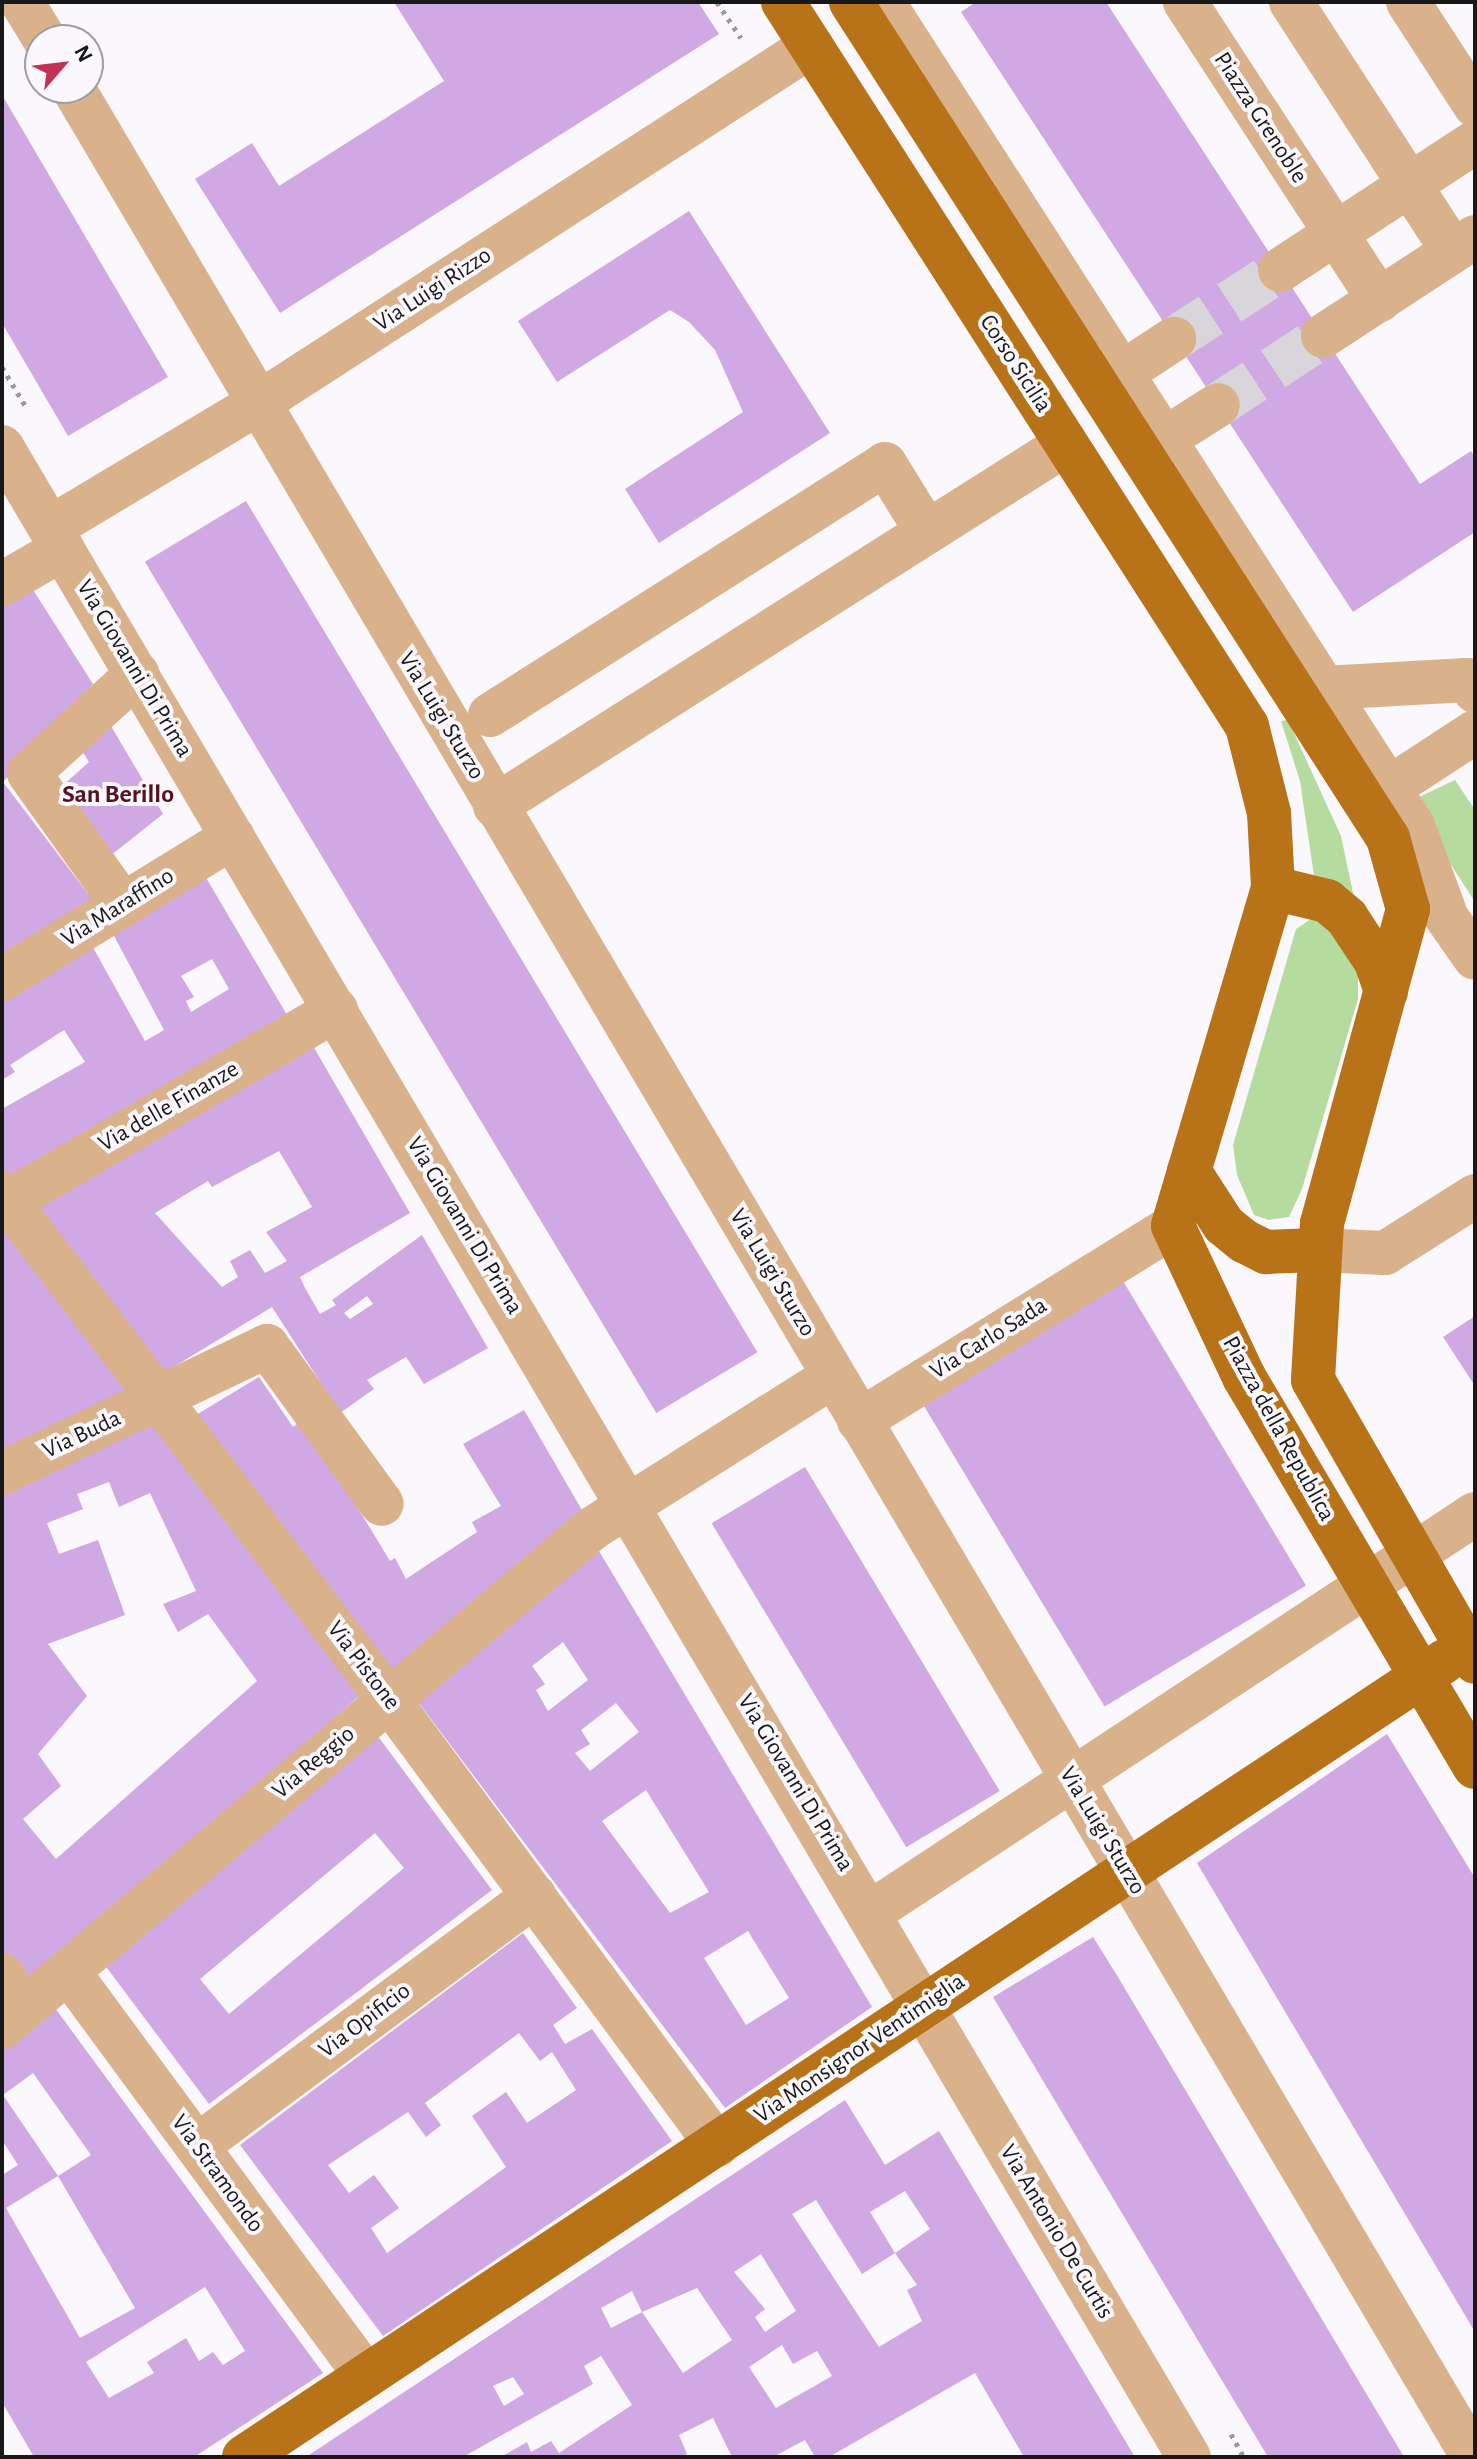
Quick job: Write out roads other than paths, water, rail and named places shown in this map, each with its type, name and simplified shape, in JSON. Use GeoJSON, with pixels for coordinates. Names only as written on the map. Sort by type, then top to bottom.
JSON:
{"type":"FeatureCollection","features":[{"type":"Feature","properties":{"kind":"main road","name":"Corso Sicilia"},"geometry":{"type":"LineString","coordinates":[[783,2],[1247,726],[1269,813],[1273,888]]}},
{"type":"Feature","properties":{"kind":"main road"},"geometry":{"type":"LineString","coordinates":[[868,5],[1310,692],[1388,838],[1408,909],[1335,1168],[1318,1250],[1313,1380],[1472,1650]]}},
{"type":"Feature","properties":{"kind":"main road"},"geometry":{"type":"LineString","coordinates":[[1173,1226],[1273,888],[1327,901],[1347,918],[1376,962],[1386,991]]}},
{"type":"Feature","properties":{"kind":"main road"},"geometry":{"type":"LineString","coordinates":[[1189,1171],[1224,1225],[1244,1241],[1266,1252],[1318,1250]]}},
{"type":"Feature","properties":{"kind":"main road","name":"Piazza della Republica"},"geometry":{"type":"LineString","coordinates":[[1173,1226],[1244,1377],[1475,1767]]}},
{"type":"Feature","properties":{"kind":"main road","name":"Via Monsignor Ventimiglia"},"geometry":{"type":"LineString","coordinates":[[244,2457],[1126,1870],[1421,1677],[1472,1650]]}},
{"type":"Feature","properties":{"kind":"street"},"geometry":{"type":"LineString","coordinates":[[22,2],[35,24]]}},
{"type":"Feature","properties":{"kind":"street","name":"Piazza Grenoble"},"geometry":{"type":"LineString","coordinates":[[1185,2],[1379,300]]}},
{"type":"Feature","properties":{"kind":"street"},"geometry":{"type":"LineString","coordinates":[[1291,2],[1410,185],[1464,244],[1323,336]]}},
{"type":"Feature","properties":{"kind":"street"},"geometry":{"type":"LineString","coordinates":[[1408,2],[1475,105]]}},
{"type":"Feature","properties":{"kind":"street","name":"Via Luigi Rizzo"},"geometry":{"type":"LineString","coordinates":[[2,584],[56,538],[257,404],[811,46]]}},
{"type":"Feature","properties":{"kind":"street","name":"Via Luigi Sturzo"},"geometry":{"type":"LineString","coordinates":[[82,104],[1473,2457]]}},
{"type":"Feature","properties":{"kind":"street"},"geometry":{"type":"LineString","coordinates":[[1280,270],[1475,142]]}},
{"type":"Feature","properties":{"kind":"street"},"geometry":{"type":"LineString","coordinates":[[1110,380],[1174,339]]}},
{"type":"Feature","properties":{"kind":"street"},"geometry":{"type":"LineString","coordinates":[[1153,447],[1218,405]]}},
{"type":"Feature","properties":{"kind":"street"},"geometry":{"type":"LineString","coordinates":[[495,806],[1066,444]]}},
{"type":"Feature","properties":{"kind":"street","name":"Via Giovanni Di Prima"},"geometry":{"type":"LineString","coordinates":[[2,447],[871,1912],[924,2007]]}},
{"type":"Feature","properties":{"kind":"street"},"geometry":{"type":"LineString","coordinates":[[490,715],[885,464],[927,532]]}},
{"type":"Feature","properties":{"kind":"street"},"geometry":{"type":"LineString","coordinates":[[123,905],[29,773],[137,674]]}},
{"type":"Feature","properties":{"kind":"street"},"geometry":{"type":"LineString","coordinates":[[1310,692],[1467,680],[1475,691]]}},
{"type":"Feature","properties":{"kind":"street"},"geometry":{"type":"LineString","coordinates":[[1310,692],[1389,788],[1413,826],[1444,910]]}},
{"type":"Feature","properties":{"kind":"street"},"geometry":{"type":"LineString","coordinates":[[1389,788],[1475,732]]}},
{"type":"Feature","properties":{"kind":"street","name":"Via Maraffino"},"geometry":{"type":"LineString","coordinates":[[2,979],[233,837]]}},
{"type":"Feature","properties":{"kind":"street"},"geometry":{"type":"LineString","coordinates":[[1388,838],[1444,910],[1475,958]]}},
{"type":"Feature","properties":{"kind":"street"},"geometry":{"type":"LineString","coordinates":[[1386,991],[1444,910]]}},
{"type":"Feature","properties":{"kind":"street","name":"Via delle Finanze"},"geometry":{"type":"LineString","coordinates":[[4,1199],[336,1010]]}},
{"type":"Feature","properties":{"kind":"street"},"geometry":{"type":"LineString","coordinates":[[1318,1250],[1385,1253],[1475,1196]]}},
{"type":"Feature","properties":{"kind":"street","name":"Via Pistone"},"geometry":{"type":"LineString","coordinates":[[4,1199],[161,1398],[389,1700],[717,2145]]}},
{"type":"Feature","properties":{"kind":"street","name":"Via Carlo Sada"},"geometry":{"type":"LineString","coordinates":[[859,1421],[1173,1226]]}},
{"type":"Feature","properties":{"kind":"street","name":"Via Buda"},"geometry":{"type":"LineString","coordinates":[[2,1473],[267,1346],[382,1504]]}},
{"type":"Feature","properties":{"kind":"street"},"geometry":{"type":"LineString","coordinates":[[629,1503],[833,1376]]}},
{"type":"Feature","properties":{"kind":"street","name":"Via Reggio"},"geometry":{"type":"LineString","coordinates":[[9,2004],[68,1971],[389,1700],[629,1503]]}},
{"type":"Feature","properties":{"kind":"street"},"geometry":{"type":"LineString","coordinates":[[871,1912],[1073,1783],[1475,1514]]}},
{"type":"Feature","properties":{"kind":"street","name":"Via Opificio"},"geometry":{"type":"LineString","coordinates":[[197,2146],[534,1896]]}},
{"type":"Feature","properties":{"kind":"street","name":"Via Stramondo"},"geometry":{"type":"LineString","coordinates":[[68,1971],[366,2376]]}},
{"type":"Feature","properties":{"kind":"street","name":"Via Antonio De Curtis"},"geometry":{"type":"LineString","coordinates":[[924,2007],[1189,2457]]}},
{"type":"Feature","properties":{"kind":"tunnel"},"geometry":{"type":"LineString","coordinates":[[1174,339],[1280,270]]}},
{"type":"Feature","properties":{"kind":"tunnel"},"geometry":{"type":"LineString","coordinates":[[1218,405],[1323,336]]}},
{"type":"Feature","properties":{"kind":"district","name":"San Berillo"},"geometry":{"type":"Point","coordinates":[118,795]}}]}
